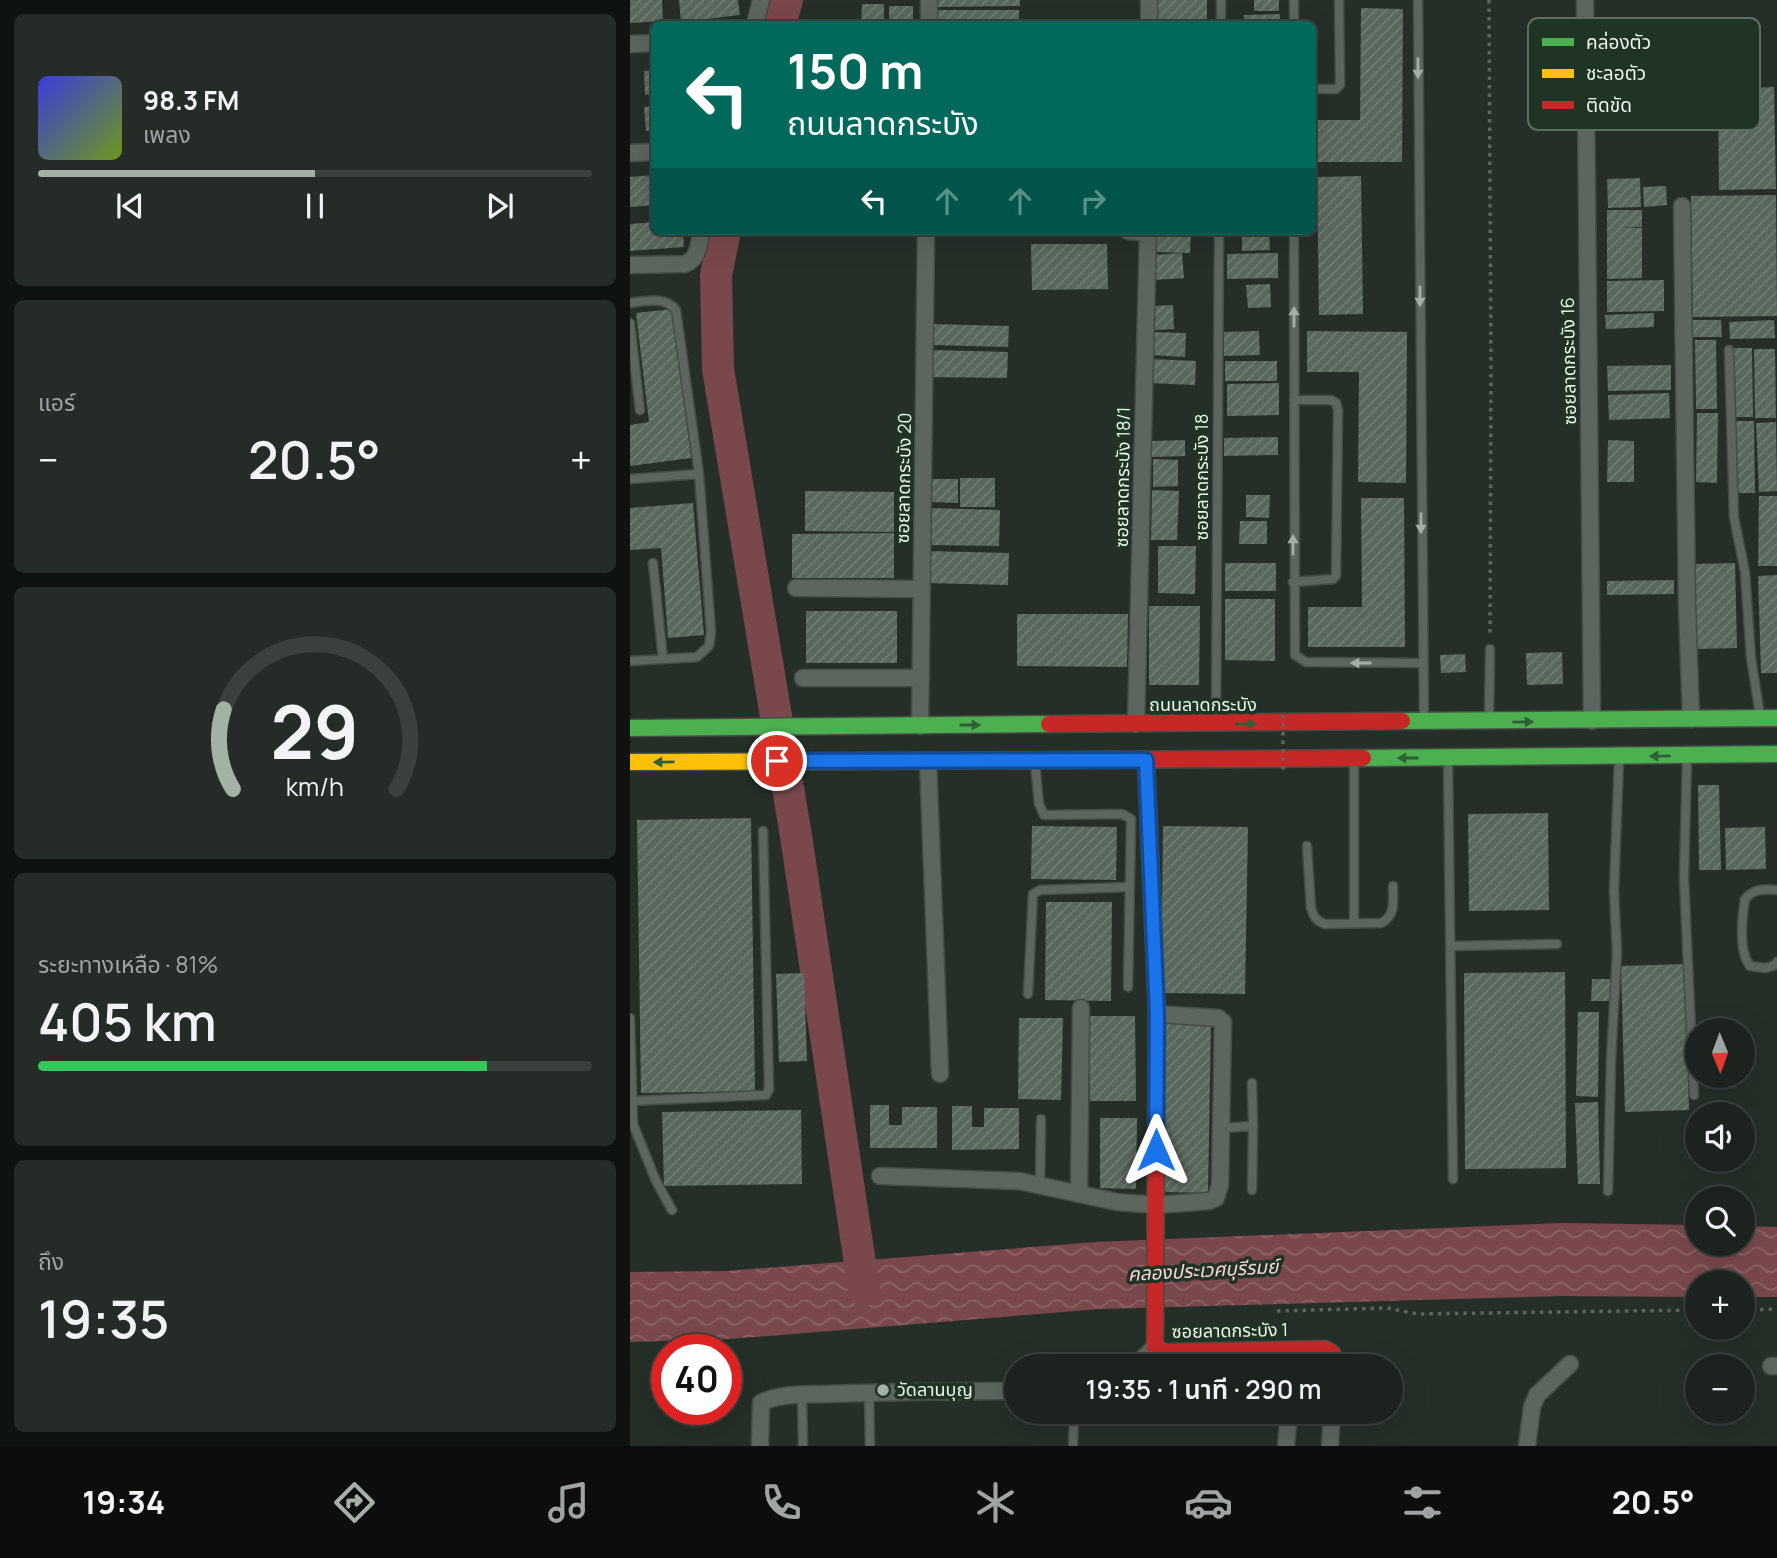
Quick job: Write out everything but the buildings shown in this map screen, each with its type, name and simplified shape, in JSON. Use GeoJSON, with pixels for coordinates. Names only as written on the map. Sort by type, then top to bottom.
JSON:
{"type":"FeatureCollection","features":[{"type":"Feature","properties":{"kind":"main road","name":"ถนนลาดกระบัง"},"geometry":{"type":"LineString","coordinates":[[630,728],[1769,718]]}},
{"type":"Feature","properties":{"kind":"main road"},"geometry":{"type":"LineString","coordinates":[[630,762],[1777,754]]}},
{"type":"Feature","properties":{"kind":"main road","name":"ซอยลาดกระบัง 1"},"geometry":{"type":"LineString","coordinates":[[1146,760],[1157,1014],[1155,1347],[1165,1352],[1325,1349],[1332,1354]]}},
{"type":"Feature","properties":{"kind":"street"},"geometry":{"type":"LineString","coordinates":[[756,21],[761,0]]}},
{"type":"Feature","properties":{"kind":"street"},"geometry":{"type":"LineString","coordinates":[[929,0],[929,21]]}},
{"type":"Feature","properties":{"kind":"street"},"geometry":{"type":"LineString","coordinates":[[1149,21],[1150,0]]}},
{"type":"Feature","properties":{"kind":"street","name":"ซอยลาดกระบัง 16"},"geometry":{"type":"LineString","coordinates":[[1585,0],[1585,18]]}},
{"type":"Feature","properties":{"kind":"street"},"geometry":{"type":"LineString","coordinates":[[630,44],[651,43]]}},
{"type":"Feature","properties":{"kind":"street","name":"ซอยลาดกระบัง 16"},"geometry":{"type":"LineString","coordinates":[[1586,130],[1592,721]]}},
{"type":"Feature","properties":{"kind":"street"},"geometry":{"type":"LineString","coordinates":[[630,153],[651,152]]}},
{"type":"Feature","properties":{"kind":"street"},"geometry":{"type":"LineString","coordinates":[[1682,206],[1691,719]]}},
{"type":"Feature","properties":{"kind":"street"},"geometry":{"type":"LineString","coordinates":[[630,265],[685,264],[692,261],[697,253],[700,235]]}},
{"type":"Feature","properties":{"kind":"street","name":"ซอยลาดกระบัง 20"},"geometry":{"type":"LineString","coordinates":[[920,726],[926,235]]}},
{"type":"Feature","properties":{"kind":"street","name":"ซอยลาดกระบัง 18/1"},"geometry":{"type":"LineString","coordinates":[[1136,724],[1148,235]]}},
{"type":"Feature","properties":{"kind":"street"},"geometry":{"type":"LineString","coordinates":[[796,588],[922,589]]}},
{"type":"Feature","properties":{"kind":"street"},"geometry":{"type":"LineString","coordinates":[[803,678],[921,678]]}},
{"type":"Feature","properties":{"kind":"street"},"geometry":{"type":"LineString","coordinates":[[928,761],[940,1074]]}},
{"type":"Feature","properties":{"kind":"street"},"geometry":{"type":"LineString","coordinates":[[1079,1194],[1081,1008]]}},
{"type":"Feature","properties":{"kind":"street"},"geometry":{"type":"LineString","coordinates":[[880,1175],[1019,1181],[1155,1212],[1216,1198],[1220,1185],[1223,1022],[1218,1018],[1157,1014]]}},
{"type":"Feature","properties":{"kind":"street"},"geometry":{"type":"LineString","coordinates":[[1148,1354],[1155,1347]]}},
{"type":"Feature","properties":{"kind":"street"},"geometry":{"type":"LineString","coordinates":[[1294,1350],[1294,1354]]}},
{"type":"Feature","properties":{"kind":"street"},"geometry":{"type":"LineString","coordinates":[[1527,1446],[1532,1407],[1537,1395],[1570,1364]]}},
{"type":"Feature","properties":{"kind":"street"},"geometry":{"type":"LineString","coordinates":[[760,1446],[761,1403],[769,1399],[869,1392],[1004,1391]]}},
{"type":"Feature","properties":{"kind":"street"},"geometry":{"type":"LineString","coordinates":[[1286,1446],[1288,1424]]}},
{"type":"Feature","properties":{"kind":"street"},"geometry":{"type":"LineString","coordinates":[[1330,1446],[1331,1424]]}},
{"type":"Feature","properties":{"kind":"lane"},"geometry":{"type":"LineString","coordinates":[[1221,0],[1221,21]]}},
{"type":"Feature","properties":{"kind":"lane"},"geometry":{"type":"LineString","coordinates":[[1294,0],[1294,21]]}},
{"type":"Feature","properties":{"kind":"lane"},"geometry":{"type":"LineString","coordinates":[[1316,89],[1336,89],[1339,85],[1339,0]]}},
{"type":"Feature","properties":{"kind":"lane"},"geometry":{"type":"LineString","coordinates":[[1418,0],[1424,723]]}},
{"type":"Feature","properties":{"kind":"lane","name":"ซอยลาดกระบัง 18"},"geometry":{"type":"LineString","coordinates":[[1216,724],[1219,235]]}},
{"type":"Feature","properties":{"kind":"lane"},"geometry":{"type":"LineString","coordinates":[[1294,235],[1295,655],[1307,662],[1422,663]]}},
{"type":"Feature","properties":{"kind":"lane"},"geometry":{"type":"LineString","coordinates":[[630,303],[665,301],[672,303],[676,310],[699,474],[710,639],[707,649],[697,657],[630,661]]}},
{"type":"Feature","properties":{"kind":"lane"},"geometry":{"type":"LineString","coordinates":[[630,323],[639,410]]}},
{"type":"Feature","properties":{"kind":"lane"},"geometry":{"type":"LineString","coordinates":[[1729,350],[1734,517],[1745,572],[1751,658],[1769,718]]}},
{"type":"Feature","properties":{"kind":"lane"},"geometry":{"type":"LineString","coordinates":[[1293,582],[1333,579],[1336,576],[1338,423],[1336,403],[1331,400],[1294,400]]}},
{"type":"Feature","properties":{"kind":"lane"},"geometry":{"type":"LineString","coordinates":[[630,479],[699,474]]}},
{"type":"Feature","properties":{"kind":"lane"},"geometry":{"type":"LineString","coordinates":[[653,563],[663,659]]}},
{"type":"Feature","properties":{"kind":"lane"},"geometry":{"type":"LineString","coordinates":[[1489,722],[1490,649]]}},
{"type":"Feature","properties":{"kind":"lane"},"geometry":{"type":"LineString","coordinates":[[1687,755],[1684,878],[1694,1095]]}},
{"type":"Feature","properties":{"kind":"lane"},"geometry":{"type":"LineString","coordinates":[[1608,1191],[1617,953],[1614,891],[1619,756]]}},
{"type":"Feature","properties":{"kind":"lane"},"geometry":{"type":"LineString","coordinates":[[1448,758],[1453,1179]]}},
{"type":"Feature","properties":{"kind":"lane"},"geometry":{"type":"LineString","coordinates":[[1354,759],[1354,923]]}},
{"type":"Feature","properties":{"kind":"lane"},"geometry":{"type":"LineString","coordinates":[[1035,760],[1039,804],[1044,814],[1122,814],[1129,816],[1131,820],[1128,987]]}},
{"type":"Feature","properties":{"kind":"lane"},"geometry":{"type":"LineString","coordinates":[[632,1101],[766,1095],[769,1089],[763,831]]}},
{"type":"Feature","properties":{"kind":"lane"},"geometry":{"type":"LineString","coordinates":[[1307,846],[1314,917],[1325,924],[1381,923],[1388,920],[1392,913],[1394,886]]}},
{"type":"Feature","properties":{"kind":"lane"},"geometry":{"type":"LineString","coordinates":[[1028,994],[1033,894],[1040,890],[1130,887]]}},
{"type":"Feature","properties":{"kind":"lane"},"geometry":{"type":"LineString","coordinates":[[1777,890],[1759,889],[1745,899],[1743,944],[1750,966],[1766,968],[1777,962]]}},
{"type":"Feature","properties":{"kind":"lane"},"geometry":{"type":"LineString","coordinates":[[1452,946],[1557,944]]}},
{"type":"Feature","properties":{"kind":"lane"},"geometry":{"type":"LineString","coordinates":[[630,1018],[632,1124],[656,1181],[672,1210]]}},
{"type":"Feature","properties":{"kind":"lane"},"geometry":{"type":"LineString","coordinates":[[1252,1083],[1252,1190]]}},
{"type":"Feature","properties":{"kind":"lane"},"geometry":{"type":"LineString","coordinates":[[1040,1185],[1041,1119]]}},
{"type":"Feature","properties":{"kind":"lane"},"geometry":{"type":"LineString","coordinates":[[1221,1128],[1253,1126]]}},
{"type":"Feature","properties":{"kind":"lane"},"geometry":{"type":"LineString","coordinates":[[869,1392],[870,1446]]}},
{"type":"Feature","properties":{"kind":"lane"},"geometry":{"type":"LineString","coordinates":[[802,1395],[803,1446]]}},
{"type":"Feature","properties":{"kind":"lane"},"geometry":{"type":"LineString","coordinates":[[1073,1424],[1073,1446]]}},
{"type":"Feature","properties":{"kind":"path"},"geometry":{"type":"LineString","coordinates":[[1489,0],[1490,649]]}},
{"type":"Feature","properties":{"kind":"path"},"geometry":{"type":"LineString","coordinates":[[1283,715],[1283,774]]}},
{"type":"Feature","properties":{"kind":"path"},"geometry":{"type":"LineString","coordinates":[[1277,1311],[1387,1308],[1417,1314],[1685,1310]]}},
{"type":"Feature","properties":{"kind":"path"},"geometry":{"type":"LineString","coordinates":[[1755,1310],[1777,1309]]}},
{"type":"Feature","properties":{"kind":"water","name":"คลองประเวศบุรีรมย์"},"geometry":{"type":"Polygon","coordinates":[[[1562,1223],[1685,1225],[1685,1256],[1755,1256],[1755,1226],[1777,1227],[1777,1297],[1755,1297],[1755,1270],[1685,1270],[1685,1297],[1561,1296],[1100,1309],[742,1338],[742,1334],[651,1334],[651,1341],[630,1342],[630,1272],[727,1271],[1096,1242],[1562,1223]]]}},
{"type":"Feature","properties":{"kind":"waterway"},"geometry":{"type":"LineString","coordinates":[[781,21],[787,0]]}},
{"type":"Feature","properties":{"kind":"waterway"},"geometry":{"type":"LineString","coordinates":[[724,235],[716,275],[718,369],[796,836],[864,1290]]}},
{"type":"Feature","properties":{"kind":"traffic: fast"},"geometry":{"type":"LineString","coordinates":[[1402,721],[1777,718]]}},
{"type":"Feature","properties":{"kind":"traffic: fast"},"geometry":{"type":"LineString","coordinates":[[630,728],[1049,724]]}},
{"type":"Feature","properties":{"kind":"traffic: fast"},"geometry":{"type":"LineString","coordinates":[[1363,758],[1777,754]]}},
{"type":"Feature","properties":{"kind":"traffic: fast"},"geometry":{"type":"LineString","coordinates":[[1146,760],[1157,1014],[1156,1137]]}},
{"type":"Feature","properties":{"kind":"traffic: slow"},"geometry":{"type":"LineString","coordinates":[[630,762],[1076,760]]}},
{"type":"Feature","properties":{"kind":"traffic: jam"},"geometry":{"type":"LineString","coordinates":[[1049,724],[1402,721]]}},
{"type":"Feature","properties":{"kind":"traffic: jam"},"geometry":{"type":"LineString","coordinates":[[1076,760],[1363,758]]}},
{"type":"Feature","properties":{"kind":"traffic: jam"},"geometry":{"type":"LineString","coordinates":[[1156,1137],[1155,1347],[1165,1352],[1325,1349],[1332,1354]]}},
{"type":"Feature","properties":{"kind":"place","name":"วัดลานบุญ"},"geometry":{"type":"Point","coordinates":[883,1390]}},
{"type":"Feature","properties":{"kind":"route"},"geometry":{"type":"LineString","coordinates":[[777,761],[1146,760],[1157,1014],[1156,1150]]}}]}
